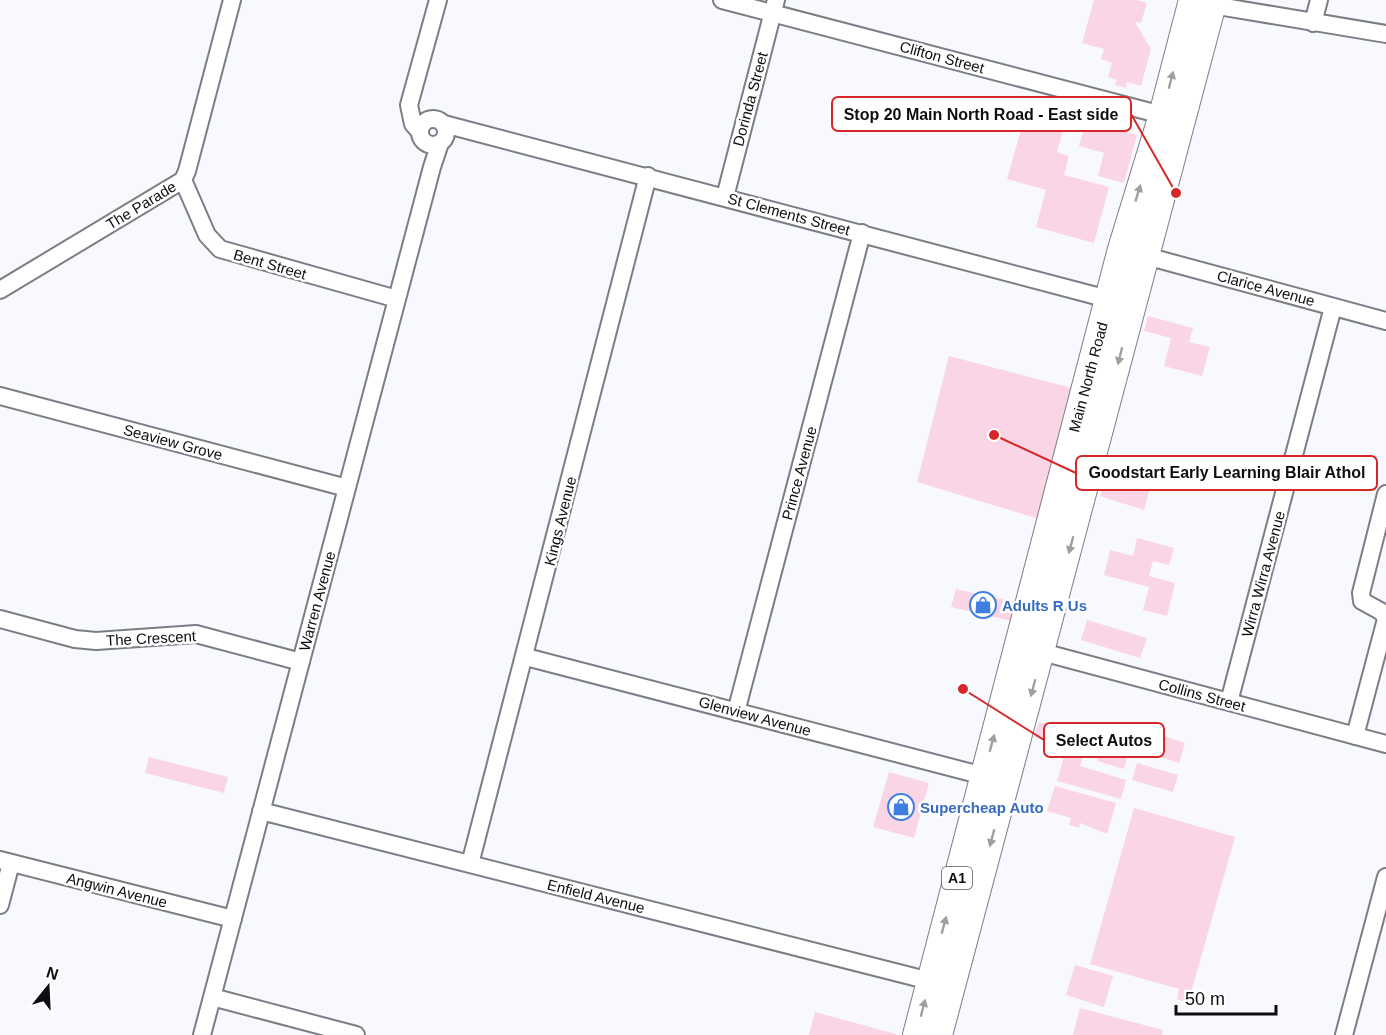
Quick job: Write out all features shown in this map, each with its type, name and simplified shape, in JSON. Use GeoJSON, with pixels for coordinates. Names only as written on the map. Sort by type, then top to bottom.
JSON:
{"type":"FeatureCollection","features":[{"type":"Feature","properties":{"kind":"highway","name":"Main North Road"},"geometry":{"type":"LineString","coordinates":[[916,1035],[941,984],[995,779],[1018,646],[1121,249],[1172,117],[1206,2]]}},
{"type":"Feature","properties":{"kind":"highway","name":"Main North Road"},"geometry":{"type":"LineString","coordinates":[[995,779],[1042,652],[1146,256],[1172,117]]}},
{"type":"Feature","properties":{"kind":"highway"},"geometry":{"type":"LineString","coordinates":[[1121,249],[1146,256]]}},
{"type":"Feature","properties":{"kind":"highway","name":"Collins Street"},"geometry":{"type":"LineString","coordinates":[[1018,646],[1042,652]]}},
{"type":"Feature","properties":{"kind":"highway","name":"Main North Road"},"geometry":{"type":"LineString","coordinates":[[939,1035],[941,984]]}},
{"type":"Feature","properties":{"kind":"street","name":"The Parade"},"geometry":{"type":"LineString","coordinates":[[0,290],[183,180],[188,171],[232,0]]}},
{"type":"Feature","properties":{"kind":"street"},"geometry":{"type":"LineString","coordinates":[[434,133],[412,98],[438,0]]}},
{"type":"Feature","properties":{"kind":"street","name":"Clifton Street"},"geometry":{"type":"LineString","coordinates":[[722,0],[775,7],[1172,117]]}},
{"type":"Feature","properties":{"kind":"street"},"geometry":{"type":"LineString","coordinates":[[1313,23],[1319,0]]}},
{"type":"Feature","properties":{"kind":"street"},"geometry":{"type":"LineString","coordinates":[[1206,2],[1313,23],[1386,34]]}},
{"type":"Feature","properties":{"kind":"street","name":"Dorinda Street"},"geometry":{"type":"LineString","coordinates":[[724,197],[775,7]]}},
{"type":"Feature","properties":{"kind":"street","name":"St Clements Street"},"geometry":{"type":"LineString","coordinates":[[434,133],[468,131],[648,176],[1108,299]]}},
{"type":"Feature","properties":{"kind":"street","name":"Warren Avenue"},"geometry":{"type":"LineString","coordinates":[[202,1035],[432,167],[434,133]]}},
{"type":"Feature","properties":{"kind":"street","name":"Kings Avenue"},"geometry":{"type":"LineString","coordinates":[[470,864],[526,657],[648,176]]}},
{"type":"Feature","properties":{"kind":"street","name":"Bent Street"},"geometry":{"type":"LineString","coordinates":[[183,180],[207,236],[220,249],[397,299]]}},
{"type":"Feature","properties":{"kind":"street","name":"Prince Avenue"},"geometry":{"type":"LineString","coordinates":[[736,712],[862,233]]}},
{"type":"Feature","properties":{"kind":"street","name":"Clarice Avenue"},"geometry":{"type":"LineString","coordinates":[[1146,256],[1386,321]]}},
{"type":"Feature","properties":{"kind":"street","name":"Wirra Wirra Avenue"},"geometry":{"type":"LineString","coordinates":[[1230,702],[1333,306]]}},
{"type":"Feature","properties":{"kind":"street","name":"Seaview Grove"},"geometry":{"type":"LineString","coordinates":[[0,396],[347,488]]}},
{"type":"Feature","properties":{"kind":"street"},"geometry":{"type":"LineString","coordinates":[[1355,736],[1386,619],[1382,612],[1362,601],[1361,593],[1386,494]]}},
{"type":"Feature","properties":{"kind":"street","name":"The Crescent"},"geometry":{"type":"LineString","coordinates":[[0,619],[75,639],[96,641],[196,634],[301,662]]}},
{"type":"Feature","properties":{"kind":"street","name":"Collins Street"},"geometry":{"type":"LineString","coordinates":[[1042,652],[1386,744]]}},
{"type":"Feature","properties":{"kind":"street","name":"Glenview Avenue"},"geometry":{"type":"LineString","coordinates":[[526,657],[995,779]]}},
{"type":"Feature","properties":{"kind":"street","name":"Enfield Avenue"},"geometry":{"type":"LineString","coordinates":[[261,811],[941,984]]}},
{"type":"Feature","properties":{"kind":"street"},"geometry":{"type":"LineString","coordinates":[[0,905],[6,862]]}},
{"type":"Feature","properties":{"kind":"street","name":"Angwin Avenue"},"geometry":{"type":"LineString","coordinates":[[6,862],[233,919]]}},
{"type":"Feature","properties":{"kind":"street"},"geometry":{"type":"LineString","coordinates":[[1344,1035],[1386,877]]}},
{"type":"Feature","properties":{"kind":"street"},"geometry":{"type":"LineString","coordinates":[[212,997],[356,1035]]}},
{"type":"Feature","properties":{"kind":"building"},"geometry":{"type":"Polygon","coordinates":[[[1094,0],[1137,0],[1147,3],[1141,23],[1135,22],[1151,49],[1141,86],[1127,82],[1126,88],[1115,85],[1117,80],[1108,77],[1112,63],[1101,59],[1104,49],[1082,43],[1094,0]]]}},
{"type":"Feature","properties":{"kind":"building"},"geometry":{"type":"Polygon","coordinates":[[[1024,119],[1063,130],[1057,152],[1069,156],[1064,175],[1109,187],[1094,243],[1036,227],[1046,190],[1007,179],[1024,119]]]}},
{"type":"Feature","properties":{"kind":"building"},"geometry":{"type":"Polygon","coordinates":[[[1086,121],[1137,135],[1124,183],[1098,176],[1104,153],[1079,146],[1086,121]]]}},
{"type":"Feature","properties":{"kind":"building"},"geometry":{"type":"Polygon","coordinates":[[[1148,316],[1193,328],[1189,342],[1210,347],[1202,376],[1164,366],[1171,338],[1144,331],[1148,316]]]}},
{"type":"Feature","properties":{"kind":"building"},"geometry":{"type":"Polygon","coordinates":[[[949,356],[1072,388],[1039,519],[917,482],[949,356]]]}},
{"type":"Feature","properties":{"kind":"building"},"geometry":{"type":"Polygon","coordinates":[[[1107,472],[1151,485],[1144,510],[1100,496],[1107,472]]]}},
{"type":"Feature","properties":{"kind":"building"},"geometry":{"type":"Polygon","coordinates":[[[1137,538],[1174,548],[1169,565],[1153,561],[1149,576],[1175,583],[1167,616],[1143,610],[1149,587],[1104,575],[1110,550],[1133,556],[1137,538]]]}},
{"type":"Feature","properties":{"kind":"building","name":"Adults R Us"},"geometry":{"type":"Polygon","coordinates":[[[956,589],[1015,602],[1011,621],[951,607],[956,589]]]}},
{"type":"Feature","properties":{"kind":"building"},"geometry":{"type":"Polygon","coordinates":[[[1087,620],[1147,638],[1140,658],[1081,640],[1087,620]]]}},
{"type":"Feature","properties":{"kind":"building"},"geometry":{"type":"Polygon","coordinates":[[[1039,722],[1088,737],[1080,766],[1126,780],[1121,799],[1057,781],[1067,746],[1034,737],[1039,722]]]}},
{"type":"Feature","properties":{"kind":"building"},"geometry":{"type":"Polygon","coordinates":[[[1108,723],[1135,731],[1124,769],[1097,761],[1108,723]]]}},
{"type":"Feature","properties":{"kind":"building"},"geometry":{"type":"Polygon","coordinates":[[[1139,728],[1185,743],[1179,763],[1133,748],[1139,728]]]}},
{"type":"Feature","properties":{"kind":"building"},"geometry":{"type":"Polygon","coordinates":[[[149,757],[228,777],[224,793],[145,773],[149,757]]]}},
{"type":"Feature","properties":{"kind":"building"},"geometry":{"type":"Polygon","coordinates":[[[1137,763],[1178,775],[1173,792],[1132,780],[1137,763]]]}},
{"type":"Feature","properties":{"kind":"building","name":"Supercheap Auto"},"geometry":{"type":"Polygon","coordinates":[[[889,772],[929,783],[914,838],[873,827],[889,772]]]}},
{"type":"Feature","properties":{"kind":"building"},"geometry":{"type":"Polygon","coordinates":[[[1055,786],[1116,803],[1107,834],[1080,823],[1079,828],[1069,825],[1071,818],[1047,811],[1055,786]]]}},
{"type":"Feature","properties":{"kind":"building"},"geometry":{"type":"Polygon","coordinates":[[[1134,808],[1235,837],[1188,1003],[1177,999],[1179,989],[1090,964],[1134,808]]]}},
{"type":"Feature","properties":{"kind":"building"},"geometry":{"type":"Polygon","coordinates":[[[1075,965],[1113,976],[1104,1007],[1066,995],[1075,965]]]}},
{"type":"Feature","properties":{"kind":"building"},"geometry":{"type":"Polygon","coordinates":[[[1080,1008],[1163,1030],[1162,1035],[1073,1035],[1080,1008]]]}},
{"type":"Feature","properties":{"kind":"building"},"geometry":{"type":"Polygon","coordinates":[[[815,1012],[896,1034],[896,1035],[809,1035],[815,1012]]]}},
{"type":"Feature","properties":{"kind":"place","name":"Stop 20 Main North Road - East side"},"geometry":{"type":"Point","coordinates":[1176,193]}},
{"type":"Feature","properties":{"kind":"place","name":"Goodstart Early Learning Blair Athol"},"geometry":{"type":"Point","coordinates":[994,435]}},
{"type":"Feature","properties":{"kind":"place","name":"Adults R Us"},"geometry":{"type":"Point","coordinates":[983,605]}},
{"type":"Feature","properties":{"kind":"place","name":"Select Autos"},"geometry":{"type":"Point","coordinates":[963,689]}},
{"type":"Feature","properties":{"kind":"place","name":"Supercheap Auto"},"geometry":{"type":"Point","coordinates":[901,807]}}]}
